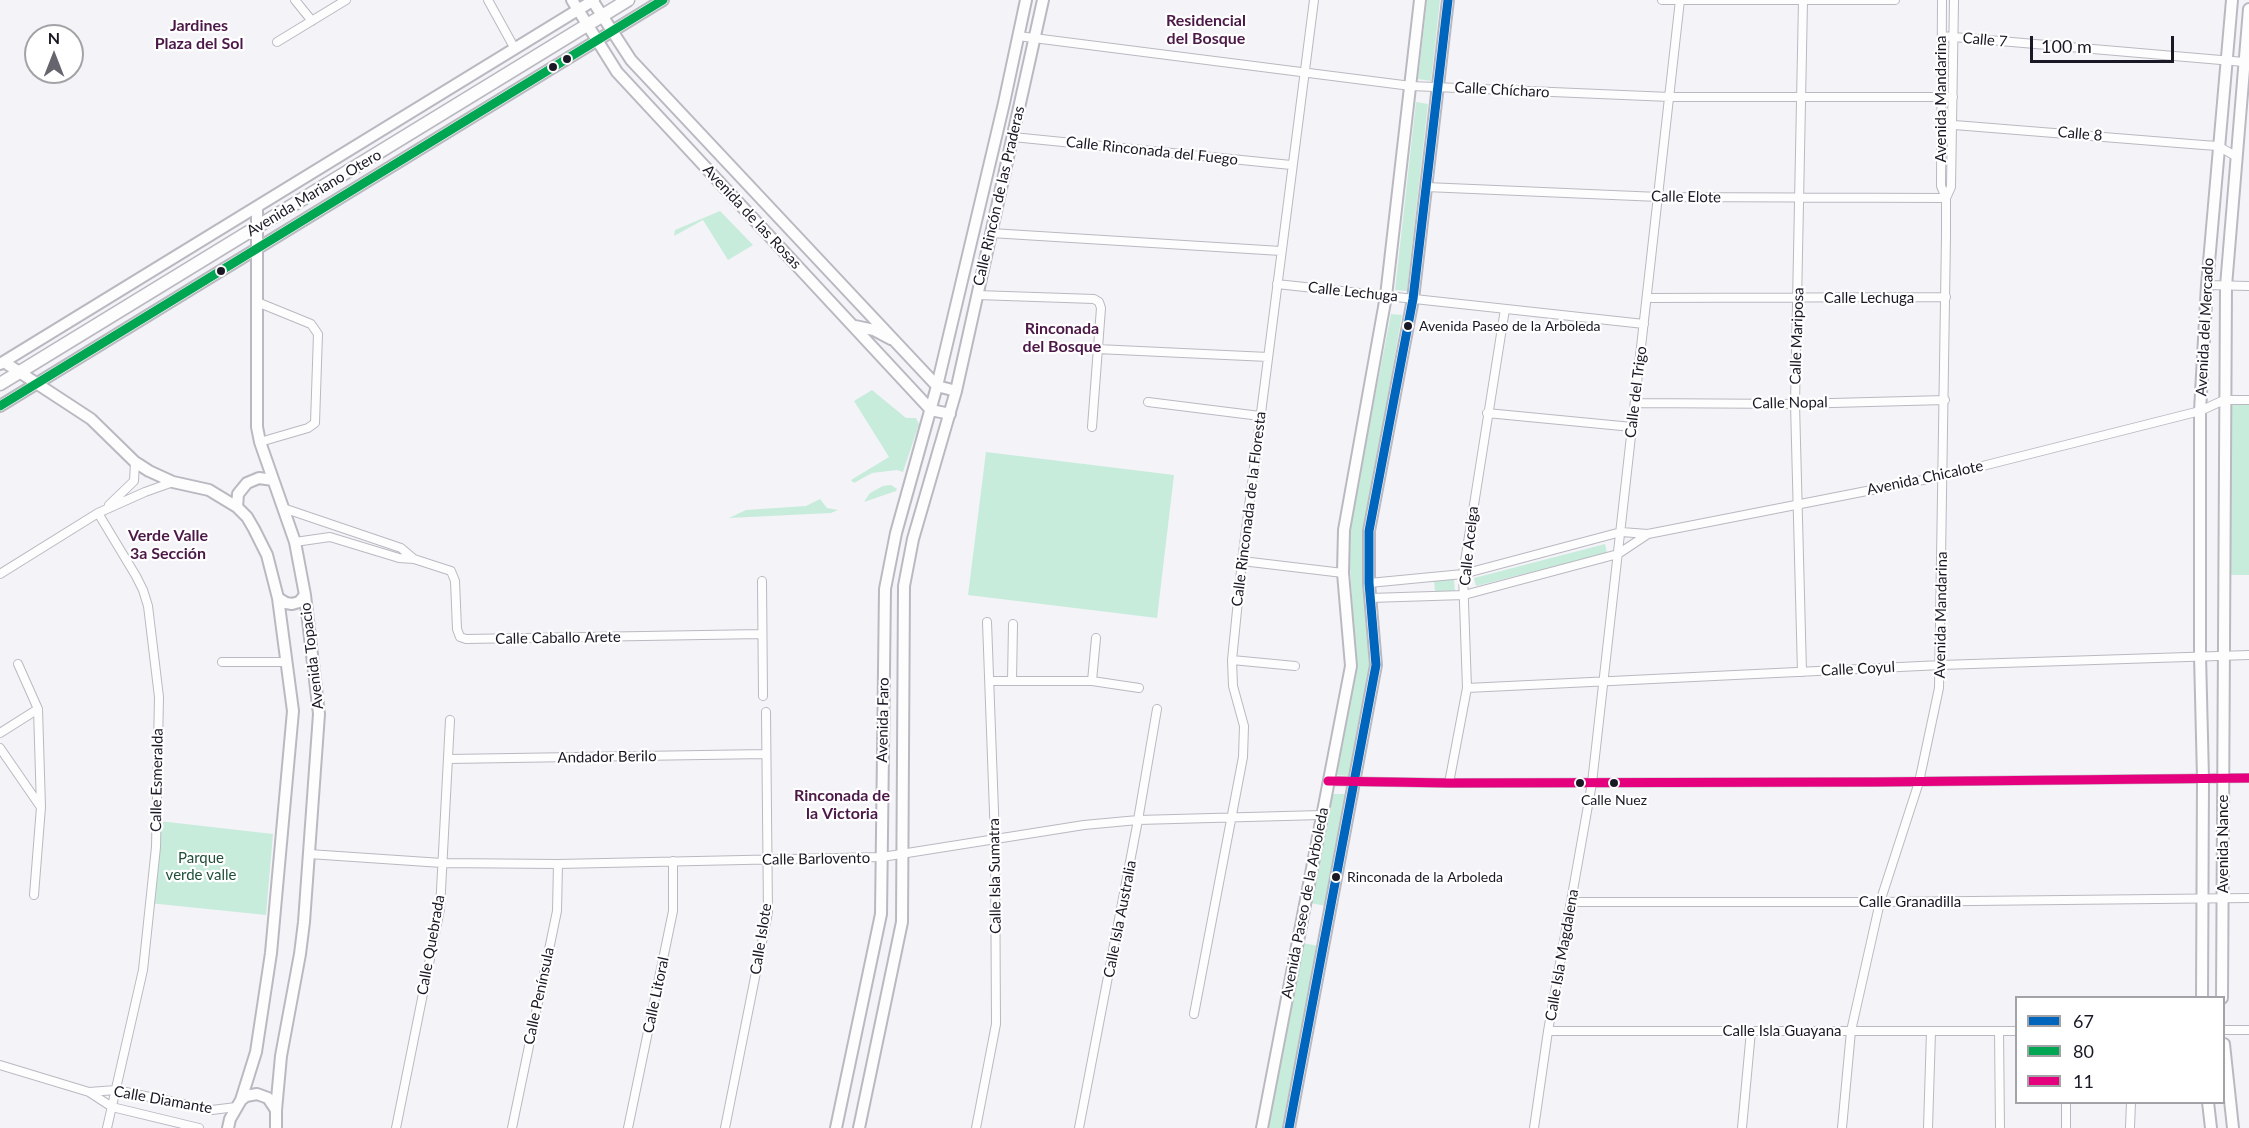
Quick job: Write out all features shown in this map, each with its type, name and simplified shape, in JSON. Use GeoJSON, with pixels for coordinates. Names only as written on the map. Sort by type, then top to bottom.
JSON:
{"type":"FeatureCollection","features":[{"type":"Feature","properties":{"kind":"main road","name":"Avenida Mariano Otero"},"geometry":{"type":"LineString","coordinates":[[0,384],[628,0]]}},
{"type":"Feature","properties":{"kind":"street"},"geometry":{"type":"LineString","coordinates":[[295,0],[312,21]]}},
{"type":"Feature","properties":{"kind":"street"},"geometry":{"type":"LineString","coordinates":[[277,42],[346,0]]}},
{"type":"Feature","properties":{"kind":"street"},"geometry":{"type":"LineString","coordinates":[[488,0],[515,49]]}},
{"type":"Feature","properties":{"kind":"street","name":"Avenida de las Rosas"},"geometry":{"type":"LineString","coordinates":[[572,0],[617,72],[931,410]]}},
{"type":"Feature","properties":{"kind":"street","name":"Avenida Mariano Otero"},"geometry":{"type":"LineString","coordinates":[[2,363],[593,0]]}},
{"type":"Feature","properties":{"kind":"street","name":"Avenida de las Rosas"},"geometry":{"type":"LineString","coordinates":[[593,0],[631,60],[937,386]]}},
{"type":"Feature","properties":{"kind":"street","name":"Avenida Mariano Otero"},"geometry":{"type":"LineString","coordinates":[[0,406],[663,0]]}},
{"type":"Feature","properties":{"kind":"street","name":"Calle Rincón de las Praderas"},"geometry":{"type":"LineString","coordinates":[[937,386],[1026,0]]}},
{"type":"Feature","properties":{"kind":"street","name":"Calle Rincón de las Praderas"},"geometry":{"type":"LineString","coordinates":[[956,391],[1043,0]]}},
{"type":"Feature","properties":{"kind":"street","name":"Calle Rinconada de la Floresta"},"geometry":{"type":"LineString","coordinates":[[1194,1014],[1243,757],[1244,726],[1233,686],[1232,660],[1260,416],[1314,0]]}},
{"type":"Feature","properties":{"kind":"street","name":"Avenida Paseo de la Arboleda"},"geometry":{"type":"LineString","coordinates":[[1262,1128],[1351,666],[1343,573],[1344,530],[1386,296],[1420,0]]}},
{"type":"Feature","properties":{"kind":"street","name":"Avenida Paseo de la Arboleda"},"geometry":{"type":"LineString","coordinates":[[1289,1128],[1376,664],[1369,584],[1369,531],[1413,298],[1448,0]]}},
{"type":"Feature","properties":{"kind":"street"},"geometry":{"type":"LineString","coordinates":[[1662,0],[1895,0]]}},
{"type":"Feature","properties":{"kind":"street","name":"Calle del Trigo"},"geometry":{"type":"LineString","coordinates":[[1592,783],[1680,0]]}},
{"type":"Feature","properties":{"kind":"street","name":"Avenida Mandarina"},"geometry":{"type":"LineString","coordinates":[[1842,1128],[1851,1031],[1880,902],[1919,782],[1939,688],[1941,666],[1946,297],[1946,198],[1941,186],[1942,0]]}},
{"type":"Feature","properties":{"kind":"street"},"geometry":{"type":"LineString","coordinates":[[1948,0],[1954,0]]}},
{"type":"Feature","properties":{"kind":"street","name":"Avenida Mandarina"},"geometry":{"type":"LineString","coordinates":[[1946,198],[1951,187],[1954,0]]}},
{"type":"Feature","properties":{"kind":"street","name":"Avenida del Mercado"},"geometry":{"type":"LineString","coordinates":[[2200,655],[2200,411],[2207,285],[2232,0]]}},
{"type":"Feature","properties":{"kind":"street","name":"Calle Mariposa"},"geometry":{"type":"LineString","coordinates":[[1802,672],[1795,404],[1803,1]]}},
{"type":"Feature","properties":{"kind":"street","name":"Avenida del Mercado"},"geometry":{"type":"LineString","coordinates":[[2223,655],[2226,286],[2249,9]]}},
{"type":"Feature","properties":{"kind":"street","name":"Calle Chícharo"},"geometry":{"type":"LineString","coordinates":[[1018,36],[1411,86],[1670,97],[1953,98]]}},
{"type":"Feature","properties":{"kind":"street","name":"Calle 7"},"geometry":{"type":"LineString","coordinates":[[1942,36],[2244,62]]}},
{"type":"Feature","properties":{"kind":"street","name":"Calle 8"},"geometry":{"type":"LineString","coordinates":[[1942,123],[2218,146],[2238,143]]}},
{"type":"Feature","properties":{"kind":"street","name":"Calle Rinconada del Fuego"},"geometry":{"type":"LineString","coordinates":[[1012,137],[1292,165]]}},
{"type":"Feature","properties":{"kind":"street","name":"Calle 8"},"geometry":{"type":"LineString","coordinates":[[2218,146],[2237,157]]}},
{"type":"Feature","properties":{"kind":"street","name":"Calle Elote"},"geometry":{"type":"LineString","coordinates":[[1426,187],[1659,197],[1946,198]]}},
{"type":"Feature","properties":{"kind":"street","name":"Avenida Topacio"},"geometry":{"type":"LineString","coordinates":[[257,207],[256,411],[260,442],[295,542],[305,595],[319,714],[300,954],[281,1056],[276,1128]]}},
{"type":"Feature","properties":{"kind":"street"},"geometry":{"type":"LineString","coordinates":[[992,233],[1281,251]]}},
{"type":"Feature","properties":{"kind":"street","name":"Calle Lechuga"},"geometry":{"type":"LineString","coordinates":[[1277,284],[1644,324]]}},
{"type":"Feature","properties":{"kind":"street"},"geometry":{"type":"LineString","coordinates":[[2207,285],[2249,286]]}},
{"type":"Feature","properties":{"kind":"street"},"geometry":{"type":"LineString","coordinates":[[977,295],[1094,299],[1100,302],[1092,427]]}},
{"type":"Feature","properties":{"kind":"street","name":"Calle Lechuga"},"geometry":{"type":"LineString","coordinates":[[1648,298],[1946,297]]}},
{"type":"Feature","properties":{"kind":"street"},"geometry":{"type":"LineString","coordinates":[[256,302],[311,324],[318,334],[315,423],[308,428],[260,442]]}},
{"type":"Feature","properties":{"kind":"street","name":"Calle Acelga"},"geometry":{"type":"LineString","coordinates":[[1449,783],[1467,688],[1463,574],[1505,309]]}},
{"type":"Feature","properties":{"kind":"street"},"geometry":{"type":"LineString","coordinates":[[855,326],[874,330],[899,344]]}},
{"type":"Feature","properties":{"kind":"street"},"geometry":{"type":"LineString","coordinates":[[1097,349],[1268,357]]}},
{"type":"Feature","properties":{"kind":"street","name":"Avenida Topacio"},"geometry":{"type":"LineString","coordinates":[[2,363],[91,419],[135,462],[173,482],[209,490],[237,507],[247,517],[267,555],[278,598],[292,711],[276,921],[256,1052],[228,1128]]}},
{"type":"Feature","properties":{"kind":"street"},"geometry":{"type":"LineString","coordinates":[[937,386],[956,391]]}},
{"type":"Feature","properties":{"kind":"street","name":"Avenida Faro"},"geometry":{"type":"LineString","coordinates":[[836,1128],[879,925],[885,590],[896,533],[937,386]]}},
{"type":"Feature","properties":{"kind":"street","name":"Avenida Faro"},"geometry":{"type":"LineString","coordinates":[[859,1128],[902,922],[904,586],[913,540],[956,391]]}},
{"type":"Feature","properties":{"kind":"street","name":"Calle Nopal"},"geometry":{"type":"LineString","coordinates":[[1635,404],[1795,404],[1945,400]]}},
{"type":"Feature","properties":{"kind":"street"},"geometry":{"type":"LineString","coordinates":[[2224,400],[2249,400]]}},
{"type":"Feature","properties":{"kind":"street","name":"Avenida Chicalote"},"geometry":{"type":"LineString","coordinates":[[1369,584],[1463,574],[1621,532],[1648,534],[1943,476],[2200,411],[2224,400]]}},
{"type":"Feature","properties":{"kind":"street"},"geometry":{"type":"LineString","coordinates":[[1148,402],[1260,416]]}},
{"type":"Feature","properties":{"kind":"street"},"geometry":{"type":"LineString","coordinates":[[931,410],[950,414]]}},
{"type":"Feature","properties":{"kind":"street"},"geometry":{"type":"LineString","coordinates":[[1487,412],[1632,427]]}},
{"type":"Feature","properties":{"kind":"street"},"geometry":{"type":"LineString","coordinates":[[99,513],[134,481],[135,462]]}},
{"type":"Feature","properties":{"kind":"street"},"geometry":{"type":"LineString","coordinates":[[237,507],[238,494],[247,483],[259,478],[273,480]]}},
{"type":"Feature","properties":{"kind":"street"},"geometry":{"type":"LineString","coordinates":[[0,574],[99,513],[173,482]]}},
{"type":"Feature","properties":{"kind":"street","name":"Calle Caballo Arete"},"geometry":{"type":"LineString","coordinates":[[283,508],[401,548],[414,559]]}},
{"type":"Feature","properties":{"kind":"street","name":"Calle Esmeralda"},"geometry":{"type":"LineString","coordinates":[[99,513],[136,576],[148,606],[159,697],[156,847],[143,970],[107,1128]]}},
{"type":"Feature","properties":{"kind":"street","name":"Avenida Chicalote"},"geometry":{"type":"LineString","coordinates":[[1370,598],[1464,595],[1618,554],[1648,534]]}},
{"type":"Feature","properties":{"kind":"street","name":"Calle Caballo Arete"},"geometry":{"type":"LineString","coordinates":[[295,542],[330,537],[399,558],[414,559],[447,569],[453,574],[457,629],[460,637],[466,639],[762,634]]}},
{"type":"Feature","properties":{"kind":"street"},"geometry":{"type":"LineString","coordinates":[[1242,561],[1343,573]]}},
{"type":"Feature","properties":{"kind":"street"},"geometry":{"type":"LineString","coordinates":[[762,581],[763,696]]}},
{"type":"Feature","properties":{"kind":"street"},"geometry":{"type":"LineString","coordinates":[[278,598],[292,604],[299,602],[305,595]]}},
{"type":"Feature","properties":{"kind":"street","name":"Calle Isla Sumatra"},"geometry":{"type":"LineString","coordinates":[[976,1128],[996,1024],[995,839],[987,622]]}},
{"type":"Feature","properties":{"kind":"street"},"geometry":{"type":"LineString","coordinates":[[1012,681],[1013,624]]}},
{"type":"Feature","properties":{"kind":"street"},"geometry":{"type":"LineString","coordinates":[[1092,681],[1096,638]]}},
{"type":"Feature","properties":{"kind":"street","name":"Calle Coyul"},"geometry":{"type":"LineString","coordinates":[[1467,688],[1604,680],[2200,655],[2249,655]]}},
{"type":"Feature","properties":{"kind":"street","name":"Avenida Nance"},"geometry":{"type":"LineString","coordinates":[[2200,655],[2203,778],[2202,996]]}},
{"type":"Feature","properties":{"kind":"street","name":"Avenida Nance"},"geometry":{"type":"LineString","coordinates":[[2222,996],[2223,655]]}},
{"type":"Feature","properties":{"kind":"street"},"geometry":{"type":"LineString","coordinates":[[1232,660],[1295,666]]}},
{"type":"Feature","properties":{"kind":"street"},"geometry":{"type":"LineString","coordinates":[[222,662],[286,662]]}},
{"type":"Feature","properties":{"kind":"street"},"geometry":{"type":"LineString","coordinates":[[18,664],[38,709],[41,807],[33,895]]}},
{"type":"Feature","properties":{"kind":"street"},"geometry":{"type":"LineString","coordinates":[[990,681],[1092,681],[1139,688]]}},
{"type":"Feature","properties":{"kind":"street"},"geometry":{"type":"LineString","coordinates":[[0,733],[38,709]]}},
{"type":"Feature","properties":{"kind":"street","name":"Calle Isla Australia"},"geometry":{"type":"LineString","coordinates":[[1079,1128],[1157,709]]}},
{"type":"Feature","properties":{"kind":"street","name":"Calle Islote"},"geometry":{"type":"LineString","coordinates":[[725,1128],[768,912],[766,712]]}},
{"type":"Feature","properties":{"kind":"street","name":"Calle Quebrada"},"geometry":{"type":"LineString","coordinates":[[396,1128],[440,909],[450,720]]}},
{"type":"Feature","properties":{"kind":"street"},"geometry":{"type":"LineString","coordinates":[[0,747],[41,807]]}},
{"type":"Feature","properties":{"kind":"street","name":"Andador Berilo"},"geometry":{"type":"LineString","coordinates":[[448,759],[766,754]]}},
{"type":"Feature","properties":{"kind":"street"},"geometry":{"type":"LineString","coordinates":[[1328,781],[1919,782],[2249,778]]}},
{"type":"Feature","properties":{"kind":"street","name":"Calle Isla Magdalena"},"geometry":{"type":"LineString","coordinates":[[1534,1128],[1548,1031],[1592,783]]}},
{"type":"Feature","properties":{"kind":"street","name":"Calle Barlovento"},"geometry":{"type":"LineString","coordinates":[[309,854],[442,863],[558,864],[882,857],[1084,825],[1138,820],[1321,815]]}},
{"type":"Feature","properties":{"kind":"street","name":"Calle Litoral"},"geometry":{"type":"LineString","coordinates":[[628,1128],[673,911],[673,861]]}},
{"type":"Feature","properties":{"kind":"street","name":"Calle Península"},"geometry":{"type":"LineString","coordinates":[[512,1128],[557,910],[558,864]]}},
{"type":"Feature","properties":{"kind":"street","name":"Calle Granadilla"},"geometry":{"type":"LineString","coordinates":[[1572,902],[1880,902],[2249,898]]}},
{"type":"Feature","properties":{"kind":"street"},"geometry":{"type":"LineString","coordinates":[[2225,1030],[2249,1030]]}},
{"type":"Feature","properties":{"kind":"street","name":"Calle Isla Guayana"},"geometry":{"type":"LineString","coordinates":[[1548,1031],[2015,1031]]}},
{"type":"Feature","properties":{"kind":"street"},"geometry":{"type":"LineString","coordinates":[[1742,1128],[1751,1031]]}},
{"type":"Feature","properties":{"kind":"street"},"geometry":{"type":"LineString","coordinates":[[1928,1128],[1931,1031]]}},
{"type":"Feature","properties":{"kind":"street"},"geometry":{"type":"LineString","coordinates":[[1999,1031],[2000,1128]]}},
{"type":"Feature","properties":{"kind":"street"},"geometry":{"type":"LineString","coordinates":[[2225,1061],[2233,1128]]}},
{"type":"Feature","properties":{"kind":"street","name":"Calle Diamante"},"geometry":{"type":"LineString","coordinates":[[0,1065],[89,1092],[112,1107],[200,1128]]}},
{"type":"Feature","properties":{"kind":"street","name":"Calle Diamante"},"geometry":{"type":"LineString","coordinates":[[89,1092],[116,1090],[212,1110],[238,1103]]}},
{"type":"Feature","properties":{"kind":"street"},"geometry":{"type":"LineString","coordinates":[[238,1103],[251,1095],[263,1096],[268,1098],[276,1110]]}},
{"type":"Feature","properties":{"kind":"street"},"geometry":{"type":"LineString","coordinates":[[2066,1104],[2066,1128]]}},
{"type":"Feature","properties":{"kind":"street"},"geometry":{"type":"LineString","coordinates":[[2130,1128],[2131,1104]]}},
{"type":"Feature","properties":{"kind":"street"},"geometry":{"type":"LineString","coordinates":[[2208,1104],[2211,1128]]}},
{"type":"Feature","properties":{"kind":"green space"},"geometry":{"type":"Polygon","coordinates":[[[1427,0],[1440,0],[1431,81],[1418,79],[1427,0]]]}},
{"type":"Feature","properties":{"kind":"green space"},"geometry":{"type":"Polygon","coordinates":[[[1416,102],[1428,104],[1407,291],[1395,290],[1416,102]]]}},
{"type":"Feature","properties":{"kind":"green space"},"geometry":{"type":"Polygon","coordinates":[[[720,211],[753,245],[728,260],[703,220],[674,236],[675,230],[720,211]]]}},
{"type":"Feature","properties":{"kind":"green space"},"geometry":{"type":"Polygon","coordinates":[[[1391,314],[1402,315],[1362,543],[1371,666],[1350,776],[1334,775],[1356,666],[1348,534],[1391,314]]]}},
{"type":"Feature","properties":{"kind":"green space"},"geometry":{"type":"Polygon","coordinates":[[[872,390],[906,418],[916,418],[919,424],[903,472],[897,470],[872,473],[854,483],[851,480],[889,457],[854,401],[872,390]]]}},
{"type":"Feature","properties":{"kind":"green space"},"geometry":{"type":"Polygon","coordinates":[[[2229,402],[2249,402],[2249,575],[2228,575],[2229,402]]]}},
{"type":"Feature","properties":{"kind":"green space"},"geometry":{"type":"Polygon","coordinates":[[[986,452],[1174,475],[1157,618],[968,595],[986,452]]]}},
{"type":"Feature","properties":{"kind":"green space"},"geometry":{"type":"Polygon","coordinates":[[[891,485],[897,489],[896,491],[864,502],[870,493],[883,486],[891,485]]]}},
{"type":"Feature","properties":{"kind":"green space"},"geometry":{"type":"Polygon","coordinates":[[[820,499],[827,508],[838,510],[831,513],[729,518],[746,510],[806,506],[820,499]]]}},
{"type":"Feature","properties":{"kind":"green space"},"geometry":{"type":"Polygon","coordinates":[[[1605,544],[1607,553],[1476,586],[1474,578],[1605,544]]]}},
{"type":"Feature","properties":{"kind":"green space"},"geometry":{"type":"Polygon","coordinates":[[[1434,580],[1454,580],[1455,592],[1435,592],[1434,580]]]}},
{"type":"Feature","properties":{"kind":"green space"},"geometry":{"type":"Polygon","coordinates":[[[1330,794],[1346,794],[1326,906],[1310,903],[1330,794]]]}},
{"type":"Feature","properties":{"kind":"green space","name":"Parque verde valle"},"geometry":{"type":"Polygon","coordinates":[[[159,821],[273,834],[266,915],[149,903],[159,821]]]}},
{"type":"Feature","properties":{"kind":"green space"},"geometry":{"type":"Polygon","coordinates":[[[1303,943],[1318,946],[1283,1128],[1267,1128],[1303,943]]]}},
{"type":"Feature","properties":{"kind":"transit line","name":"80"},"geometry":{"type":"LineString","coordinates":[[0,406],[663,0]]}},
{"type":"Feature","properties":{"kind":"transit line","name":"67"},"geometry":{"type":"LineString","coordinates":[[1289,1128],[1376,665],[1369,583],[1369,531],[1413,299],[1448,0]]}},
{"type":"Feature","properties":{"kind":"transit line","name":"11"},"geometry":{"type":"LineString","coordinates":[[1328,781],[1876,782],[2249,778]]}},
{"type":"Feature","properties":{"kind":"place","name":"Avenida Paseo de la Arboleda"},"geometry":{"type":"Point","coordinates":[1408,326]}},
{"type":"Feature","properties":{"kind":"place","name":"Calle Nuez"},"geometry":{"type":"Point","coordinates":[1614,783]}},
{"type":"Feature","properties":{"kind":"place","name":"Rinconada de la Arboleda"},"geometry":{"type":"Point","coordinates":[1336,877]}},
{"type":"Feature","properties":{"kind":"district","name":"Residencial del Bosque"},"geometry":{"type":"Point","coordinates":[1206,30]}},
{"type":"Feature","properties":{"kind":"district","name":"Jardines Plaza del Sol"},"geometry":{"type":"Point","coordinates":[199,35]}},
{"type":"Feature","properties":{"kind":"district","name":"Rinconada del Bosque"},"geometry":{"type":"Point","coordinates":[1062,338]}},
{"type":"Feature","properties":{"kind":"district","name":"Verde Valle 3a Sección"},"geometry":{"type":"Point","coordinates":[168,545]}},
{"type":"Feature","properties":{"kind":"district","name":"Rinconada de la Victoria"},"geometry":{"type":"Point","coordinates":[842,805]}}]}
